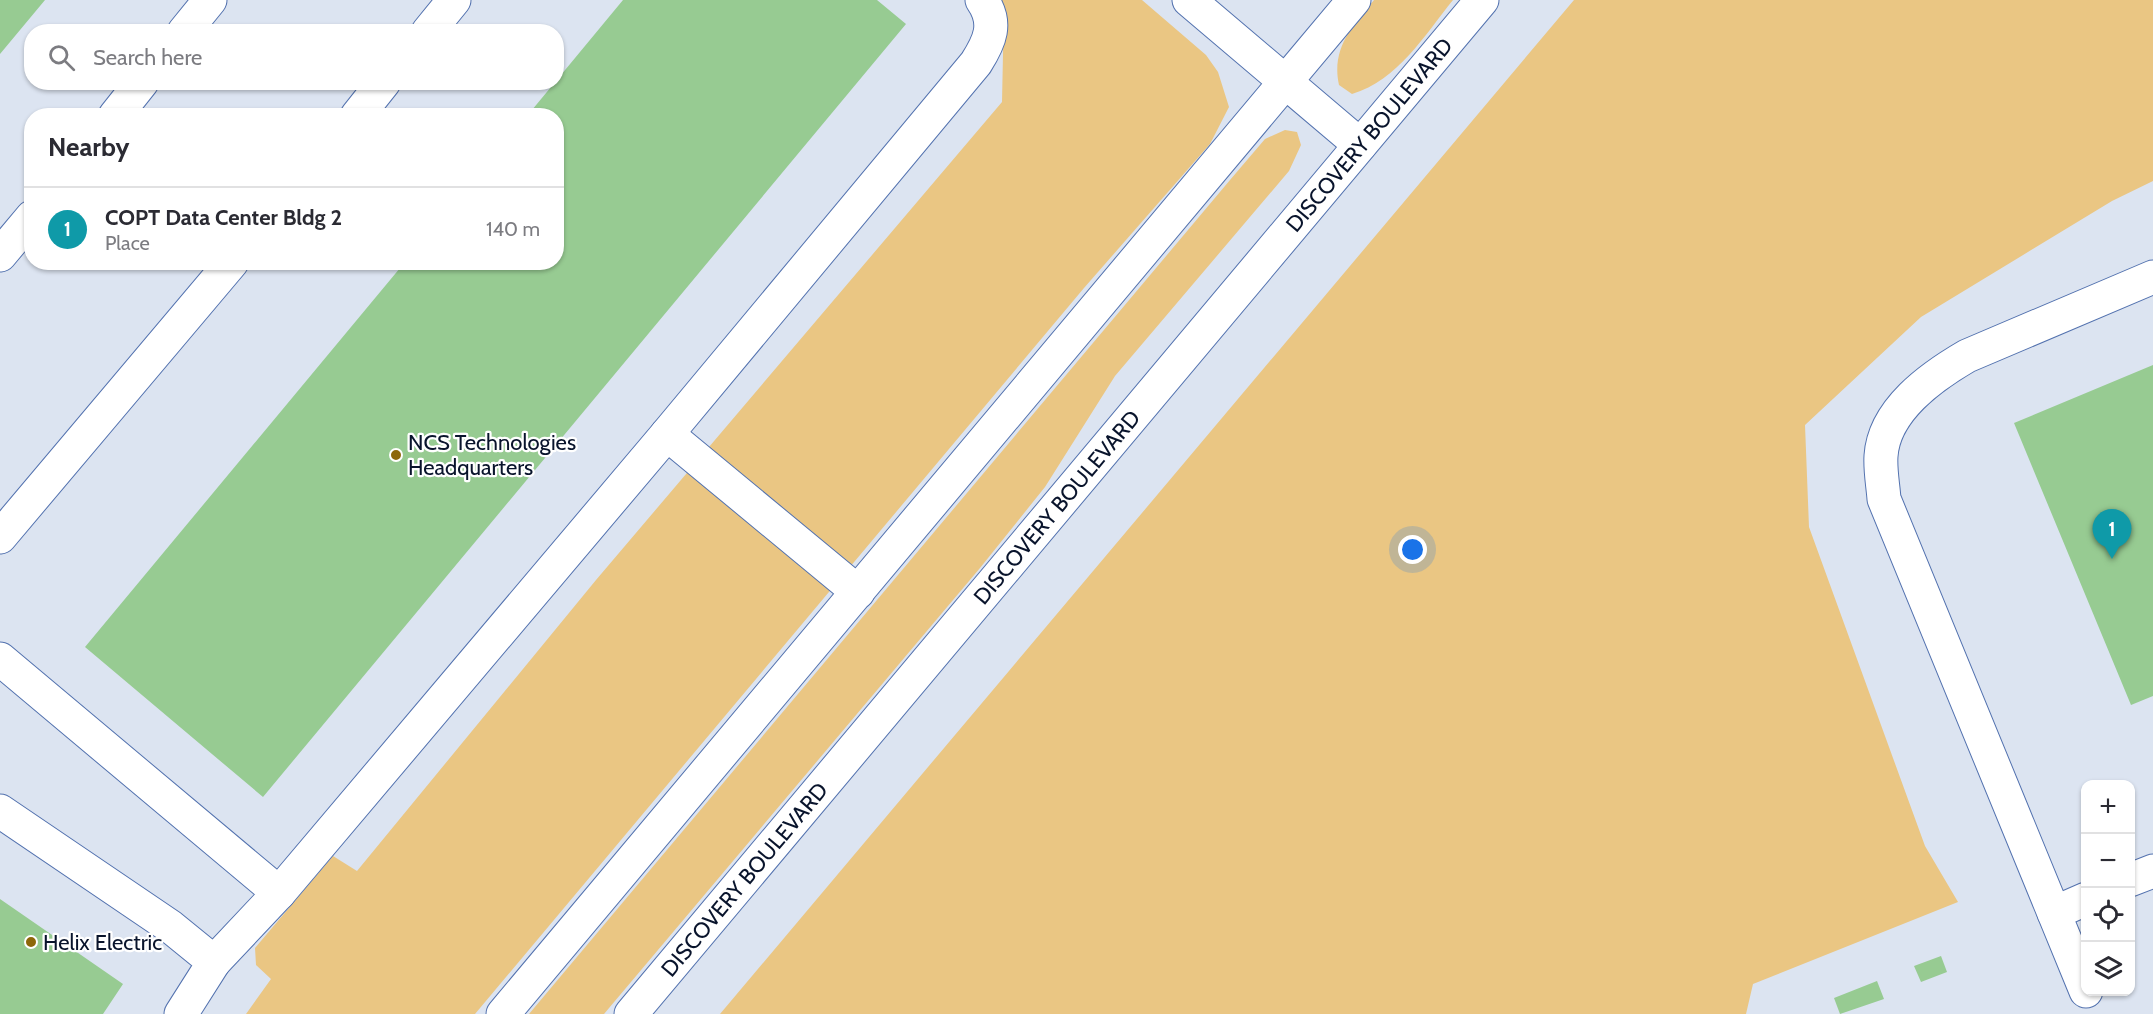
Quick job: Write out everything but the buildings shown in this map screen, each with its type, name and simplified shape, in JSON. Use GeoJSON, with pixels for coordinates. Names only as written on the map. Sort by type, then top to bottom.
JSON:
{"type":"FeatureCollection","features":[{"type":"Feature","properties":{"kind":"street"},"geometry":{"type":"LineString","coordinates":[[190,24],[210,0]]}},
{"type":"Feature","properties":{"kind":"street"},"geometry":{"type":"LineString","coordinates":[[434,24],[454,0]]}},
{"type":"Feature","properties":{"kind":"street"},"geometry":{"type":"LineString","coordinates":[[181,1014],[214,962],[279,893],[667,434],[976,63],[989,42],[991,13],[982,0]]}},
{"type":"Feature","properties":{"kind":"street"},"geometry":{"type":"LineString","coordinates":[[1189,0],[1360,145]]}},
{"type":"Feature","properties":{"kind":"street"},"geometry":{"type":"LineString","coordinates":[[503,1014],[1354,0]]}},
{"type":"Feature","properties":{"kind":"street","name":"DISCOVERY BOULEVARD"},"geometry":{"type":"LineString","coordinates":[[631,1014],[1482,0]]}},
{"type":"Feature","properties":{"kind":"street"},"geometry":{"type":"LineString","coordinates":[[121,108],[136,90]]}},
{"type":"Feature","properties":{"kind":"street"},"geometry":{"type":"LineString","coordinates":[[363,108],[378,90]]}},
{"type":"Feature","properties":{"kind":"street"},"geometry":{"type":"LineString","coordinates":[[0,255],[24,226]]}},
{"type":"Feature","properties":{"kind":"street"},"geometry":{"type":"LineString","coordinates":[[0,537],[225,270]]}},
{"type":"Feature","properties":{"kind":"street"},"geometry":{"type":"LineString","coordinates":[[2081,979],[1884,499],[1881,455],[1888,430],[1909,399],[1939,372],[1967,356],[2153,277]]}},
{"type":"Feature","properties":{"kind":"street"},"geometry":{"type":"LineString","coordinates":[[667,434],[858,592]]}},
{"type":"Feature","properties":{"kind":"street"},"geometry":{"type":"LineString","coordinates":[[0,659],[279,893]]}},
{"type":"Feature","properties":{"kind":"street"},"geometry":{"type":"LineString","coordinates":[[0,811],[171,927],[214,962]]}},
{"type":"Feature","properties":{"kind":"street"},"geometry":{"type":"LineString","coordinates":[[2135,878],[2153,871]]}},
{"type":"Feature","properties":{"kind":"street"},"geometry":{"type":"LineString","coordinates":[[2054,913],[2081,901]]}},
{"type":"Feature","properties":{"kind":"street"},"geometry":{"type":"LineString","coordinates":[[2088,996],[2095,1014]]}},
{"type":"Feature","properties":{"kind":"shaded area"},"geometry":{"type":"Polygon","coordinates":[[[1001,0],[1142,0],[1206,55],[1218,72],[1229,107],[1210,144],[1084,288],[475,1014],[246,1014],[271,979],[256,965],[255,948],[333,856],[357,871],[596,580],[1002,102],[1004,6],[1001,0]]]}},
{"type":"Feature","properties":{"kind":"shaded area"},"geometry":{"type":"Polygon","coordinates":[[[1374,0],[1453,0],[1397,68],[1368,87],[1352,94],[1339,85],[1338,60],[1351,29],[1374,0]]]}},
{"type":"Feature","properties":{"kind":"shaded area"},"geometry":{"type":"Polygon","coordinates":[[[1574,0],[2153,0],[2153,181],[2112,201],[1921,317],[1805,425],[1809,527],[1925,846],[1958,902],[1753,984],[1746,1014],[720,1014],[1574,0]]]}},
{"type":"Feature","properties":{"kind":"shaded area"},"geometry":{"type":"Polygon","coordinates":[[[1285,130],[1297,132],[1301,145],[1289,171],[1115,376],[1045,487],[980,568],[604,1014],[529,1014],[1265,139],[1285,130]]]}},
{"type":"Feature","properties":{"kind":"place","name":"NCS Technologies Headquarters"},"geometry":{"type":"Point","coordinates":[396,455]}},
{"type":"Feature","properties":{"kind":"place","name":"COPT Data Center Bldg 2"},"geometry":{"type":"Point","coordinates":[2112,559]}},
{"type":"Feature","properties":{"kind":"place","name":"Helix Electric"},"geometry":{"type":"Point","coordinates":[31,942]}}]}
